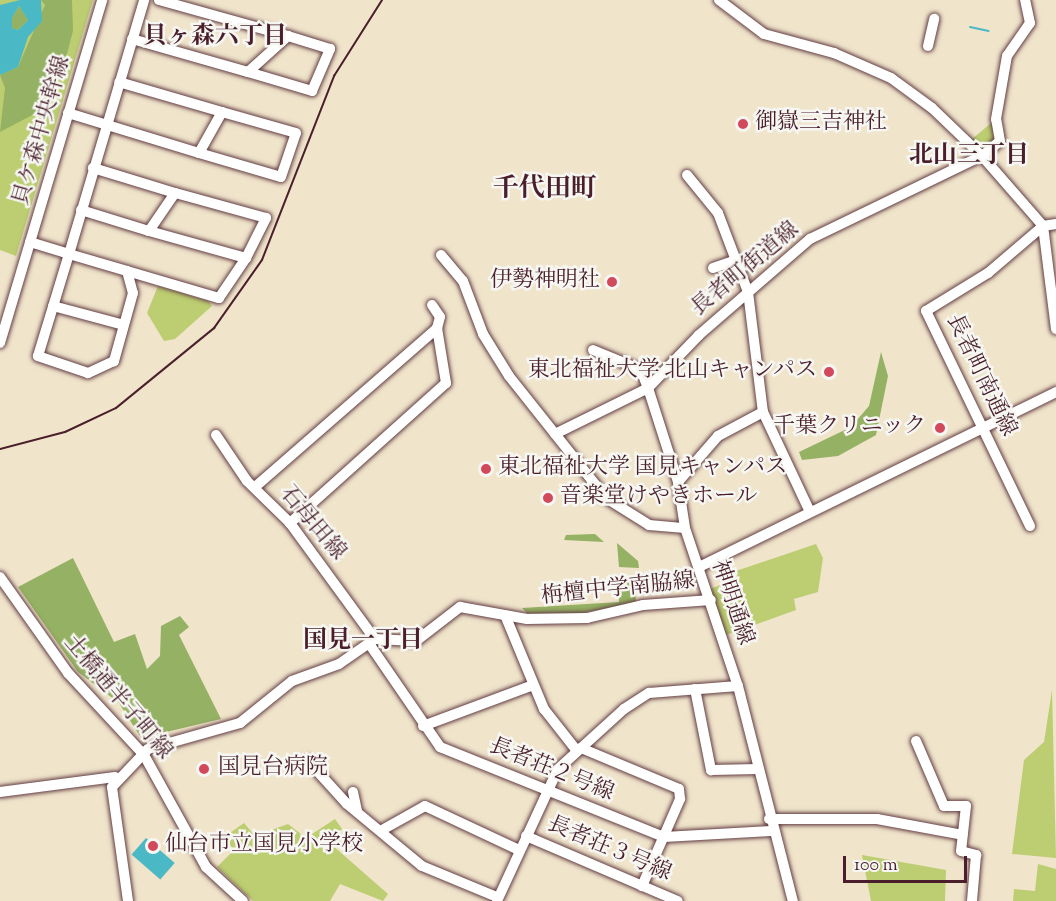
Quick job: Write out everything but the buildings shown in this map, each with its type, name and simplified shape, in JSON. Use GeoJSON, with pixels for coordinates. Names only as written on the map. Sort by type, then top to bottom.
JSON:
{"type":"FeatureCollection","features":[{"type":"Feature","properties":{"kind":"street","name":"貝ケ森中央幹線"},"geometry":{"type":"LineString","coordinates":[[0,343],[3,319],[30,242],[102,0]]}},
{"type":"Feature","properties":{"kind":"street"},"geometry":{"type":"LineString","coordinates":[[126,271],[134,293],[114,361],[88,373],[38,356],[144,0]]}},
{"type":"Feature","properties":{"kind":"street"},"geometry":{"type":"LineString","coordinates":[[132,39],[312,91],[330,49],[159,0]]}},
{"type":"Feature","properties":{"kind":"street"},"geometry":{"type":"LineString","coordinates":[[719,0],[764,34],[834,53],[891,78],[932,108],[982,156],[1043,226],[1056,329]]}},
{"type":"Feature","properties":{"kind":"street","name":"長者町街道線"},"geometry":{"type":"LineString","coordinates":[[555,434],[648,388],[748,292],[810,239],[982,156],[1000,141],[996,119],[1007,56],[1030,23],[1025,0]]}},
{"type":"Feature","properties":{"kind":"street"},"geometry":{"type":"LineString","coordinates":[[928,46],[934,19]]}},
{"type":"Feature","properties":{"kind":"street"},"geometry":{"type":"LineString","coordinates":[[248,72],[288,36]]}},
{"type":"Feature","properties":{"kind":"street"},"geometry":{"type":"LineString","coordinates":[[68,113],[281,177],[297,133],[119,82]]}},
{"type":"Feature","properties":{"kind":"street"},"geometry":{"type":"LineString","coordinates":[[199,153],[222,112]]}},
{"type":"Feature","properties":{"kind":"street"},"geometry":{"type":"LineString","coordinates":[[30,242],[219,298],[246,258],[266,218],[93,168]]}},
{"type":"Feature","properties":{"kind":"street"},"geometry":{"type":"LineString","coordinates":[[687,176],[718,213],[748,292],[763,412],[810,512]]}},
{"type":"Feature","properties":{"kind":"street"},"geometry":{"type":"LineString","coordinates":[[148,231],[175,193]]}},
{"type":"Feature","properties":{"kind":"street"},"geometry":{"type":"LineString","coordinates":[[81,210],[246,258]]}},
{"type":"Feature","properties":{"kind":"street"},"geometry":{"type":"LineString","coordinates":[[1043,226],[1056,224]]}},
{"type":"Feature","properties":{"kind":"street","name":"長者町南通線"},"geometry":{"type":"LineString","coordinates":[[1030,526],[926,310],[988,273],[1043,226]]}},
{"type":"Feature","properties":{"kind":"street"},"geometry":{"type":"LineString","coordinates":[[441,255],[463,281],[483,334],[508,376],[615,505],[649,525],[685,528]]}},
{"type":"Feature","properties":{"kind":"street"},"geometry":{"type":"LineString","coordinates":[[713,268],[736,260]]}},
{"type":"Feature","properties":{"kind":"street"},"geometry":{"type":"LineString","coordinates":[[290,523],[446,383],[437,328],[440,317],[432,305]]}},
{"type":"Feature","properties":{"kind":"street"},"geometry":{"type":"LineString","coordinates":[[53,306],[124,326]]}},
{"type":"Feature","properties":{"kind":"street"},"geometry":{"type":"LineString","coordinates":[[255,487],[437,328]]}},
{"type":"Feature","properties":{"kind":"street","name":"神明通線"},"geometry":{"type":"LineString","coordinates":[[593,350],[641,370],[648,388],[678,482],[685,528],[738,686],[771,831],[793,901]]}},
{"type":"Feature","properties":{"kind":"street"},"geometry":{"type":"LineString","coordinates":[[699,567],[985,429],[1056,392]]}},
{"type":"Feature","properties":{"kind":"street"},"geometry":{"type":"LineString","coordinates":[[678,482],[718,436],[763,412]]}},
{"type":"Feature","properties":{"kind":"street","name":"石母田線"},"geometry":{"type":"LineString","coordinates":[[216,435],[255,487],[290,523],[373,642]]}},
{"type":"Feature","properties":{"kind":"street","name":"土橋通半子町線"},"geometry":{"type":"LineString","coordinates":[[0,577],[68,673],[144,755],[191,846],[243,901]]}},
{"type":"Feature","properties":{"kind":"street","name":"栴檀中学南脇線"},"geometry":{"type":"LineString","coordinates":[[373,642],[416,641],[460,607],[505,615],[587,618],[643,605],[711,600]]}},
{"type":"Feature","properties":{"kind":"street"},"geometry":{"type":"LineString","coordinates":[[505,615],[544,710],[579,749],[679,789],[664,837],[642,886]]}},
{"type":"Feature","properties":{"kind":"street"},"geometry":{"type":"LineString","coordinates":[[0,792],[115,777],[144,755],[187,734],[240,723],[292,681],[339,664],[373,642]]}},
{"type":"Feature","properties":{"kind":"street","name":"長者荘２号線"},"geometry":{"type":"LineString","coordinates":[[373,642],[423,726],[440,747],[664,837],[771,831]]}},
{"type":"Feature","properties":{"kind":"street"},"geometry":{"type":"LineString","coordinates":[[423,726],[532,685]]}},
{"type":"Feature","properties":{"kind":"street"},"geometry":{"type":"LineString","coordinates":[[309,761],[357,812],[382,830],[422,866],[497,899],[546,789],[579,749],[649,693],[738,686]]}},
{"type":"Feature","properties":{"kind":"street"},"geometry":{"type":"LineString","coordinates":[[695,689],[711,770],[758,770]]}},
{"type":"Feature","properties":{"kind":"street"},"geometry":{"type":"LineString","coordinates":[[916,741],[944,806],[966,806],[961,851],[976,855],[972,901]]}},
{"type":"Feature","properties":{"kind":"street"},"geometry":{"type":"LineString","coordinates":[[115,777],[111,796],[128,901]]}},
{"type":"Feature","properties":{"kind":"street"},"geometry":{"type":"LineString","coordinates":[[353,792],[357,812]]}},
{"type":"Feature","properties":{"kind":"street"},"geometry":{"type":"LineString","coordinates":[[382,830],[425,806],[519,850]]}},
{"type":"Feature","properties":{"kind":"street"},"geometry":{"type":"LineString","coordinates":[[769,819],[877,819],[963,835]]}},
{"type":"Feature","properties":{"kind":"street","name":"長者荘３号線"},"geometry":{"type":"LineString","coordinates":[[526,836],[678,901]]}},
{"type":"Feature","properties":{"kind":"green space"},"geometry":{"type":"Polygon","coordinates":[[[0,0],[93,0],[16,256],[0,250],[0,0]]]}},
{"type":"Feature","properties":{"kind":"green space"},"geometry":{"type":"Polygon","coordinates":[[[41,0],[72,0],[73,31],[64,65],[49,71],[38,112],[0,132],[5,88],[0,75],[18,67],[45,5],[41,0]]]}},
{"type":"Feature","properties":{"kind":"green space"},"geometry":{"type":"Polygon","coordinates":[[[19,6],[28,20],[18,30],[12,28],[12,18],[19,6]]]}},
{"type":"Feature","properties":{"kind":"green space"},"geometry":{"type":"Polygon","coordinates":[[[991,123],[999,135],[982,153],[971,140],[991,123]]]}},
{"type":"Feature","properties":{"kind":"green space"},"geometry":{"type":"Polygon","coordinates":[[[158,286],[208,301],[212,306],[175,339],[164,341],[147,313],[158,286]]]}},
{"type":"Feature","properties":{"kind":"green space"},"geometry":{"type":"Polygon","coordinates":[[[881,352],[888,376],[876,435],[838,456],[802,460],[799,452],[851,427],[869,406],[881,352]]]}},
{"type":"Feature","properties":{"kind":"green space"},"geometry":{"type":"Polygon","coordinates":[[[595,534],[604,542],[564,540],[566,535],[595,534]]]}},
{"type":"Feature","properties":{"kind":"green space"},"geometry":{"type":"Polygon","coordinates":[[[617,543],[638,561],[639,568],[619,567],[617,543]]]}},
{"type":"Feature","properties":{"kind":"green space"},"geometry":{"type":"Polygon","coordinates":[[[816,544],[823,558],[818,592],[794,599],[796,610],[726,635],[710,589],[738,578],[736,571],[816,544]]]}},
{"type":"Feature","properties":{"kind":"green space"},"geometry":{"type":"Polygon","coordinates":[[[73,558],[114,642],[135,634],[147,669],[160,656],[161,626],[180,616],[189,627],[179,635],[221,719],[141,738],[119,703],[78,672],[18,587],[73,558]]]}},
{"type":"Feature","properties":{"kind":"green space"},"geometry":{"type":"Polygon","coordinates":[[[619,576],[635,579],[636,602],[582,613],[527,613],[522,608],[619,602],[619,576]]]}},
{"type":"Feature","properties":{"kind":"green space"},"geometry":{"type":"Polygon","coordinates":[[[1052,690],[1056,858],[1012,854],[1024,760],[1044,742],[1052,690]]]}},
{"type":"Feature","properties":{"kind":"green space"},"geometry":{"type":"Polygon","coordinates":[[[335,819],[342,829],[331,844],[388,894],[383,901],[340,884],[330,901],[253,901],[217,867],[234,850],[224,837],[244,823],[255,836],[288,824],[306,838],[335,819]]]}},
{"type":"Feature","properties":{"kind":"green space"},"geometry":{"type":"Polygon","coordinates":[[[862,855],[946,870],[945,901],[871,901],[862,855]]]}},
{"type":"Feature","properties":{"kind":"green space"},"geometry":{"type":"Polygon","coordinates":[[[1038,864],[1056,869],[1056,901],[1013,901],[1014,889],[1035,891],[1038,864]]]}},
{"type":"Feature","properties":{"kind":"water"},"geometry":{"type":"Polygon","coordinates":[[[20,0],[41,0],[42,21],[28,37],[18,67],[0,75],[0,5],[20,0]],[[19,6],[12,18],[12,28],[18,30],[28,20],[19,6]]]}},
{"type":"Feature","properties":{"kind":"water"},"geometry":{"type":"Polygon","coordinates":[[[146,838],[175,863],[160,880],[132,855],[146,838]]]}},
{"type":"Feature","properties":{"kind":"waterway"},"geometry":{"type":"LineString","coordinates":[[970,27],[989,31]]}},
{"type":"Feature","properties":{"kind":"railway"},"geometry":{"type":"LineString","coordinates":[[0,449],[65,432],[116,408],[214,328],[262,260],[334,76],[382,0]]}},
{"type":"Feature","properties":{"kind":"place","name":"御嶽三吉神社"},"geometry":{"type":"Point","coordinates":[743,124]}},
{"type":"Feature","properties":{"kind":"place","name":"伊勢神明社"},"geometry":{"type":"Point","coordinates":[612,282]}},
{"type":"Feature","properties":{"kind":"place","name":"東北福祉大学 北山キャンパス"},"geometry":{"type":"Point","coordinates":[829,372]}},
{"type":"Feature","properties":{"kind":"place","name":"千葉クリニック"},"geometry":{"type":"Point","coordinates":[940,428]}},
{"type":"Feature","properties":{"kind":"place","name":"東北福祉大学 国見キャンパス"},"geometry":{"type":"Point","coordinates":[486,469]}},
{"type":"Feature","properties":{"kind":"place","name":"音楽堂けやきホール"},"geometry":{"type":"Point","coordinates":[548,498]}},
{"type":"Feature","properties":{"kind":"place","name":"国見台病院"},"geometry":{"type":"Point","coordinates":[204,769]}},
{"type":"Feature","properties":{"kind":"place","name":"仙台市立国見小学校"},"geometry":{"type":"Point","coordinates":[153,846]}},
{"type":"Feature","properties":{"kind":"district","name":"貝ヶ森六丁目"},"geometry":{"type":"Point","coordinates":[215,38]}},
{"type":"Feature","properties":{"kind":"district","name":"北山三丁目"},"geometry":{"type":"Point","coordinates":[969,157]}},
{"type":"Feature","properties":{"kind":"district","name":"千代田町"},"geometry":{"type":"Point","coordinates":[545,190]}},
{"type":"Feature","properties":{"kind":"district","name":"国見一丁目"},"geometry":{"type":"Point","coordinates":[363,642]}}]}
